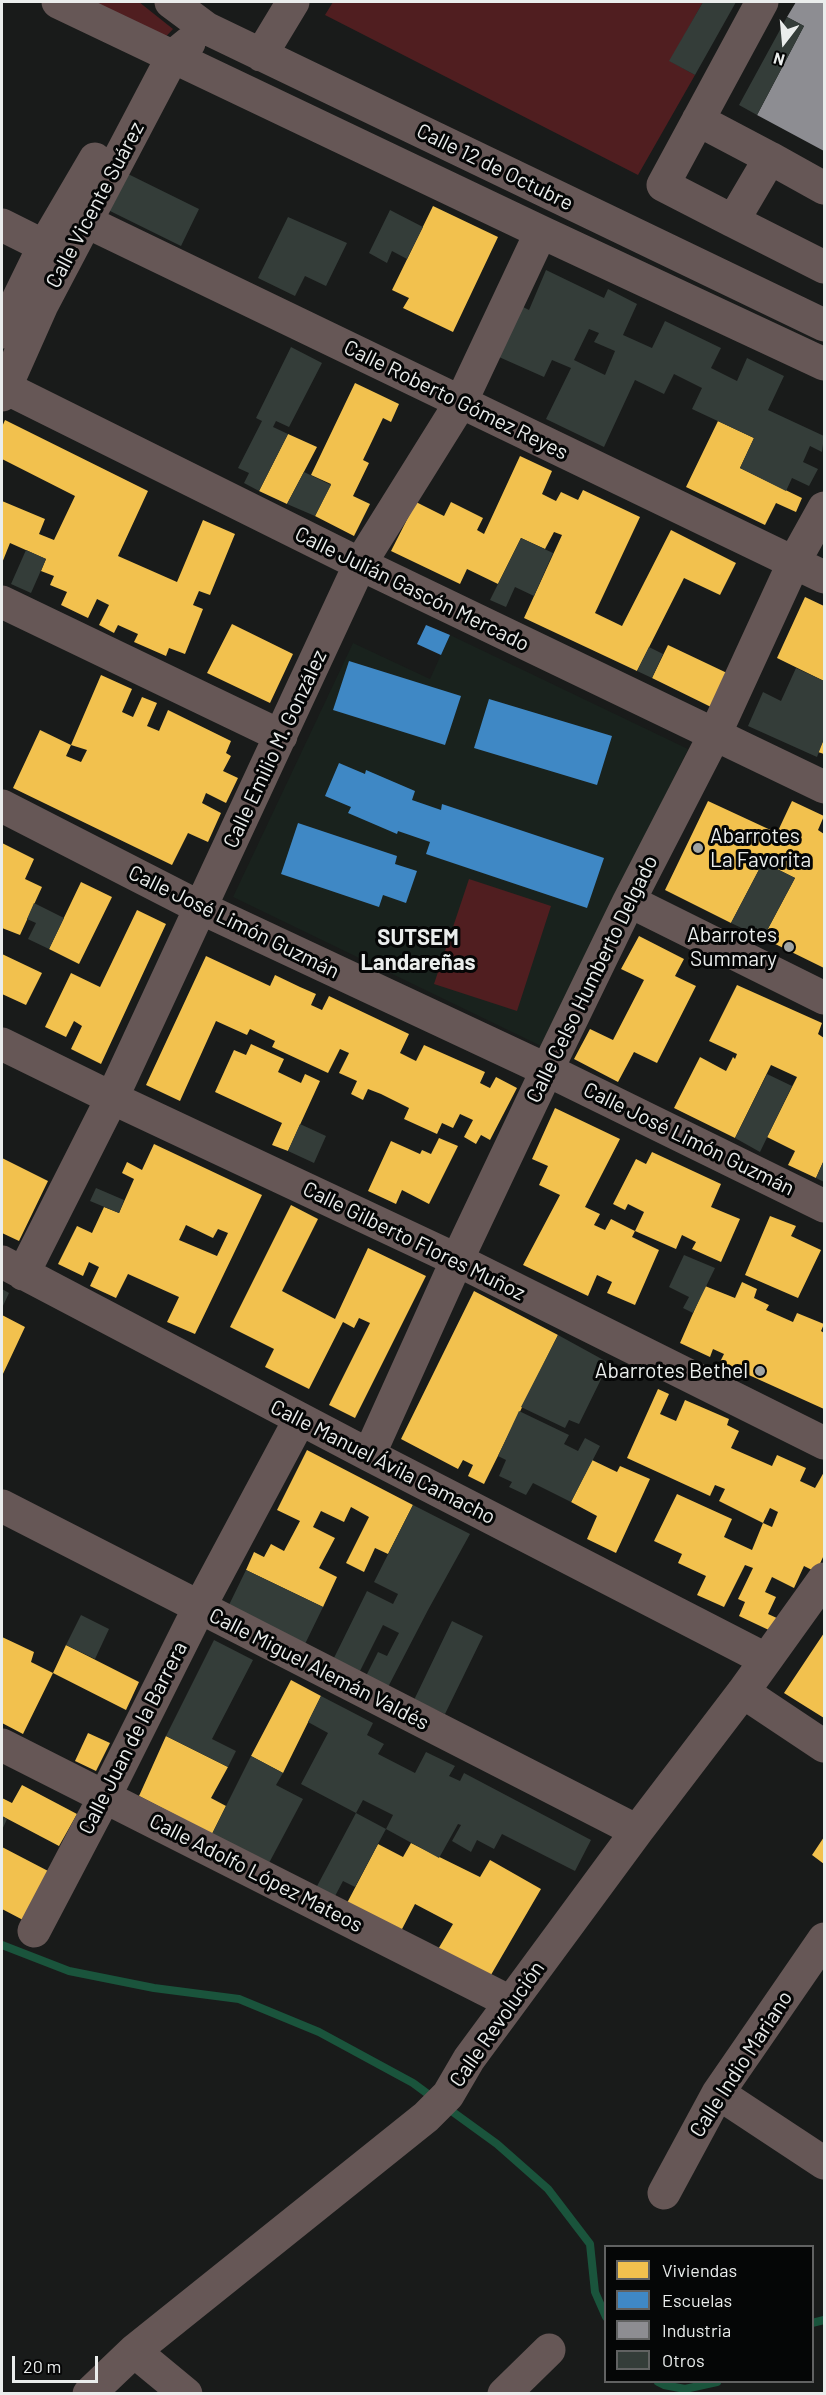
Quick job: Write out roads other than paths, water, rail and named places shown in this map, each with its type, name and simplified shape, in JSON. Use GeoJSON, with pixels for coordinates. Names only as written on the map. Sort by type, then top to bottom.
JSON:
{"type":"FeatureCollection","features":[{"type":"Feature","properties":{"kind":"street","name":"Calle 12 de Octubre"},"geometry":{"type":"LineString","coordinates":[[58,2],[541,232],[825,364]]}},
{"type":"Feature","properties":{"kind":"street","name":"Calle 12 de Octubre"},"geometry":{"type":"LineString","coordinates":[[171,2],[206,28],[825,325]]}},
{"type":"Feature","properties":{"kind":"street"},"geometry":{"type":"LineString","coordinates":[[261,55],[293,2]]}},
{"type":"Feature","properties":{"kind":"street"},"geometry":{"type":"LineString","coordinates":[[762,2],[663,185],[825,267]]}},
{"type":"Feature","properties":{"kind":"street","name":"Calle Vicente Suárez"},"geometry":{"type":"LineString","coordinates":[[3,389],[31,300],[90,201],[164,53],[206,28]]}},
{"type":"Feature","properties":{"kind":"street"},"geometry":{"type":"LineString","coordinates":[[698,120],[825,188]]}},
{"type":"Feature","properties":{"kind":"street"},"geometry":{"type":"LineString","coordinates":[[733,221],[770,158]]}},
{"type":"Feature","properties":{"kind":"street"},"geometry":{"type":"LineString","coordinates":[[2,332],[31,300],[44,246],[90,201]]}},
{"type":"Feature","properties":{"kind":"street","name":"Calle Roberto Gómez Reyes"},"geometry":{"type":"LineString","coordinates":[[90,201],[460,402],[825,577]]}},
{"type":"Feature","properties":{"kind":"street"},"geometry":{"type":"LineString","coordinates":[[2,225],[44,246]]}},
{"type":"Feature","properties":{"kind":"street","name":"Calle Emilio M. González"},"geometry":{"type":"LineString","coordinates":[[12,1268],[112,1098],[360,564],[460,402],[541,232]]}},
{"type":"Feature","properties":{"kind":"street","name":"Calle Julián Gascón Mercado"},"geometry":{"type":"LineString","coordinates":[[3,389],[360,564],[825,787]]}},
{"type":"Feature","properties":{"kind":"street","name":"Calle Celso Humberto Delgado"},"geometry":{"type":"LineString","coordinates":[[369,1455],[457,1260],[547,1070],[629,901],[715,734],[794,562],[825,508]]}},
{"type":"Feature","properties":{"kind":"street"},"geometry":{"type":"LineString","coordinates":[[2,602],[281,736]]}},
{"type":"Feature","properties":{"kind":"street","name":"Calle José Limón Guzmán"},"geometry":{"type":"LineString","coordinates":[[2,806],[201,908],[547,1070],[825,1206]]}},
{"type":"Feature","properties":{"kind":"street"},"geometry":{"type":"LineString","coordinates":[[629,901],[825,998]]}},
{"type":"Feature","properties":{"kind":"street","name":"Calle Gilberto Flores Muñoz"},"geometry":{"type":"LineString","coordinates":[[2,1044],[457,1260],[825,1443]]}},
{"type":"Feature","properties":{"kind":"street","name":"Calle Manuel Ávila Camacho"},"geometry":{"type":"LineString","coordinates":[[12,1268],[765,1659]]}},
{"type":"Feature","properties":{"kind":"street","name":"Calle Juan de la Barrera"},"geometry":{"type":"LineString","coordinates":[[34,1931],[105,1796],[199,1608],[300,1419]]}},
{"type":"Feature","properties":{"kind":"street","name":"Calle Miguel Alemán Valdés"},"geometry":{"type":"LineString","coordinates":[[2,1506],[637,1831]]}},
{"type":"Feature","properties":{"kind":"street","name":"Calle Revolución"},"geometry":{"type":"LineString","coordinates":[[89,2394],[134,2351],[426,2117],[448,2095],[469,2059],[510,2002],[825,1579]]}},
{"type":"Feature","properties":{"kind":"street"},"geometry":{"type":"LineString","coordinates":[[743,1692],[825,1746]]}},
{"type":"Feature","properties":{"kind":"street","name":"Calle Adolfo López Mateos"},"geometry":{"type":"LineString","coordinates":[[2,1746],[510,2002]]}},
{"type":"Feature","properties":{"kind":"street","name":"Calle Indio Mariano"},"geometry":{"type":"LineString","coordinates":[[664,2193],[718,2092],[821,1950]]}},
{"type":"Feature","properties":{"kind":"street"},"geometry":{"type":"LineString","coordinates":[[718,2092],[825,2163]]}},
{"type":"Feature","properties":{"kind":"street"},"geometry":{"type":"LineString","coordinates":[[504,2394],[549,2350]]}},
{"type":"Feature","properties":{"kind":"street"},"geometry":{"type":"LineString","coordinates":[[134,2351],[186,2394]]}},
{"type":"Feature","properties":{"kind":"waterway"},"geometry":{"type":"LineString","coordinates":[[2,1945],[69,1971],[154,1988],[239,1999],[319,2032],[413,2083],[436,2100]]}},
{"type":"Feature","properties":{"kind":"waterway"},"geometry":{"type":"LineString","coordinates":[[446,2107],[497,2144],[548,2189],[590,2244],[595,2292],[604,2312]]}},
{"type":"Feature","properties":{"kind":"waterway"},"geometry":{"type":"LineString","coordinates":[[814,2322],[824,2320]]}},
{"type":"Feature","properties":{"kind":"waterway"},"geometry":{"type":"LineString","coordinates":[[660,2383],[685,2389],[712,2383]]}},
{"type":"Feature","properties":{"kind":"place","name":"Abarrotes La Favorita"},"geometry":{"type":"Point","coordinates":[698,848]}},
{"type":"Feature","properties":{"kind":"place","name":"Abarrotes Summary"},"geometry":{"type":"Point","coordinates":[789,947]}},
{"type":"Feature","properties":{"kind":"place","name":"Abarrotes Bethel"},"geometry":{"type":"Point","coordinates":[760,1371]}},
{"type":"Feature","properties":{"kind":"district","name":"SUTSEM Landareñas"},"geometry":{"type":"Point","coordinates":[418,950]}}]}
